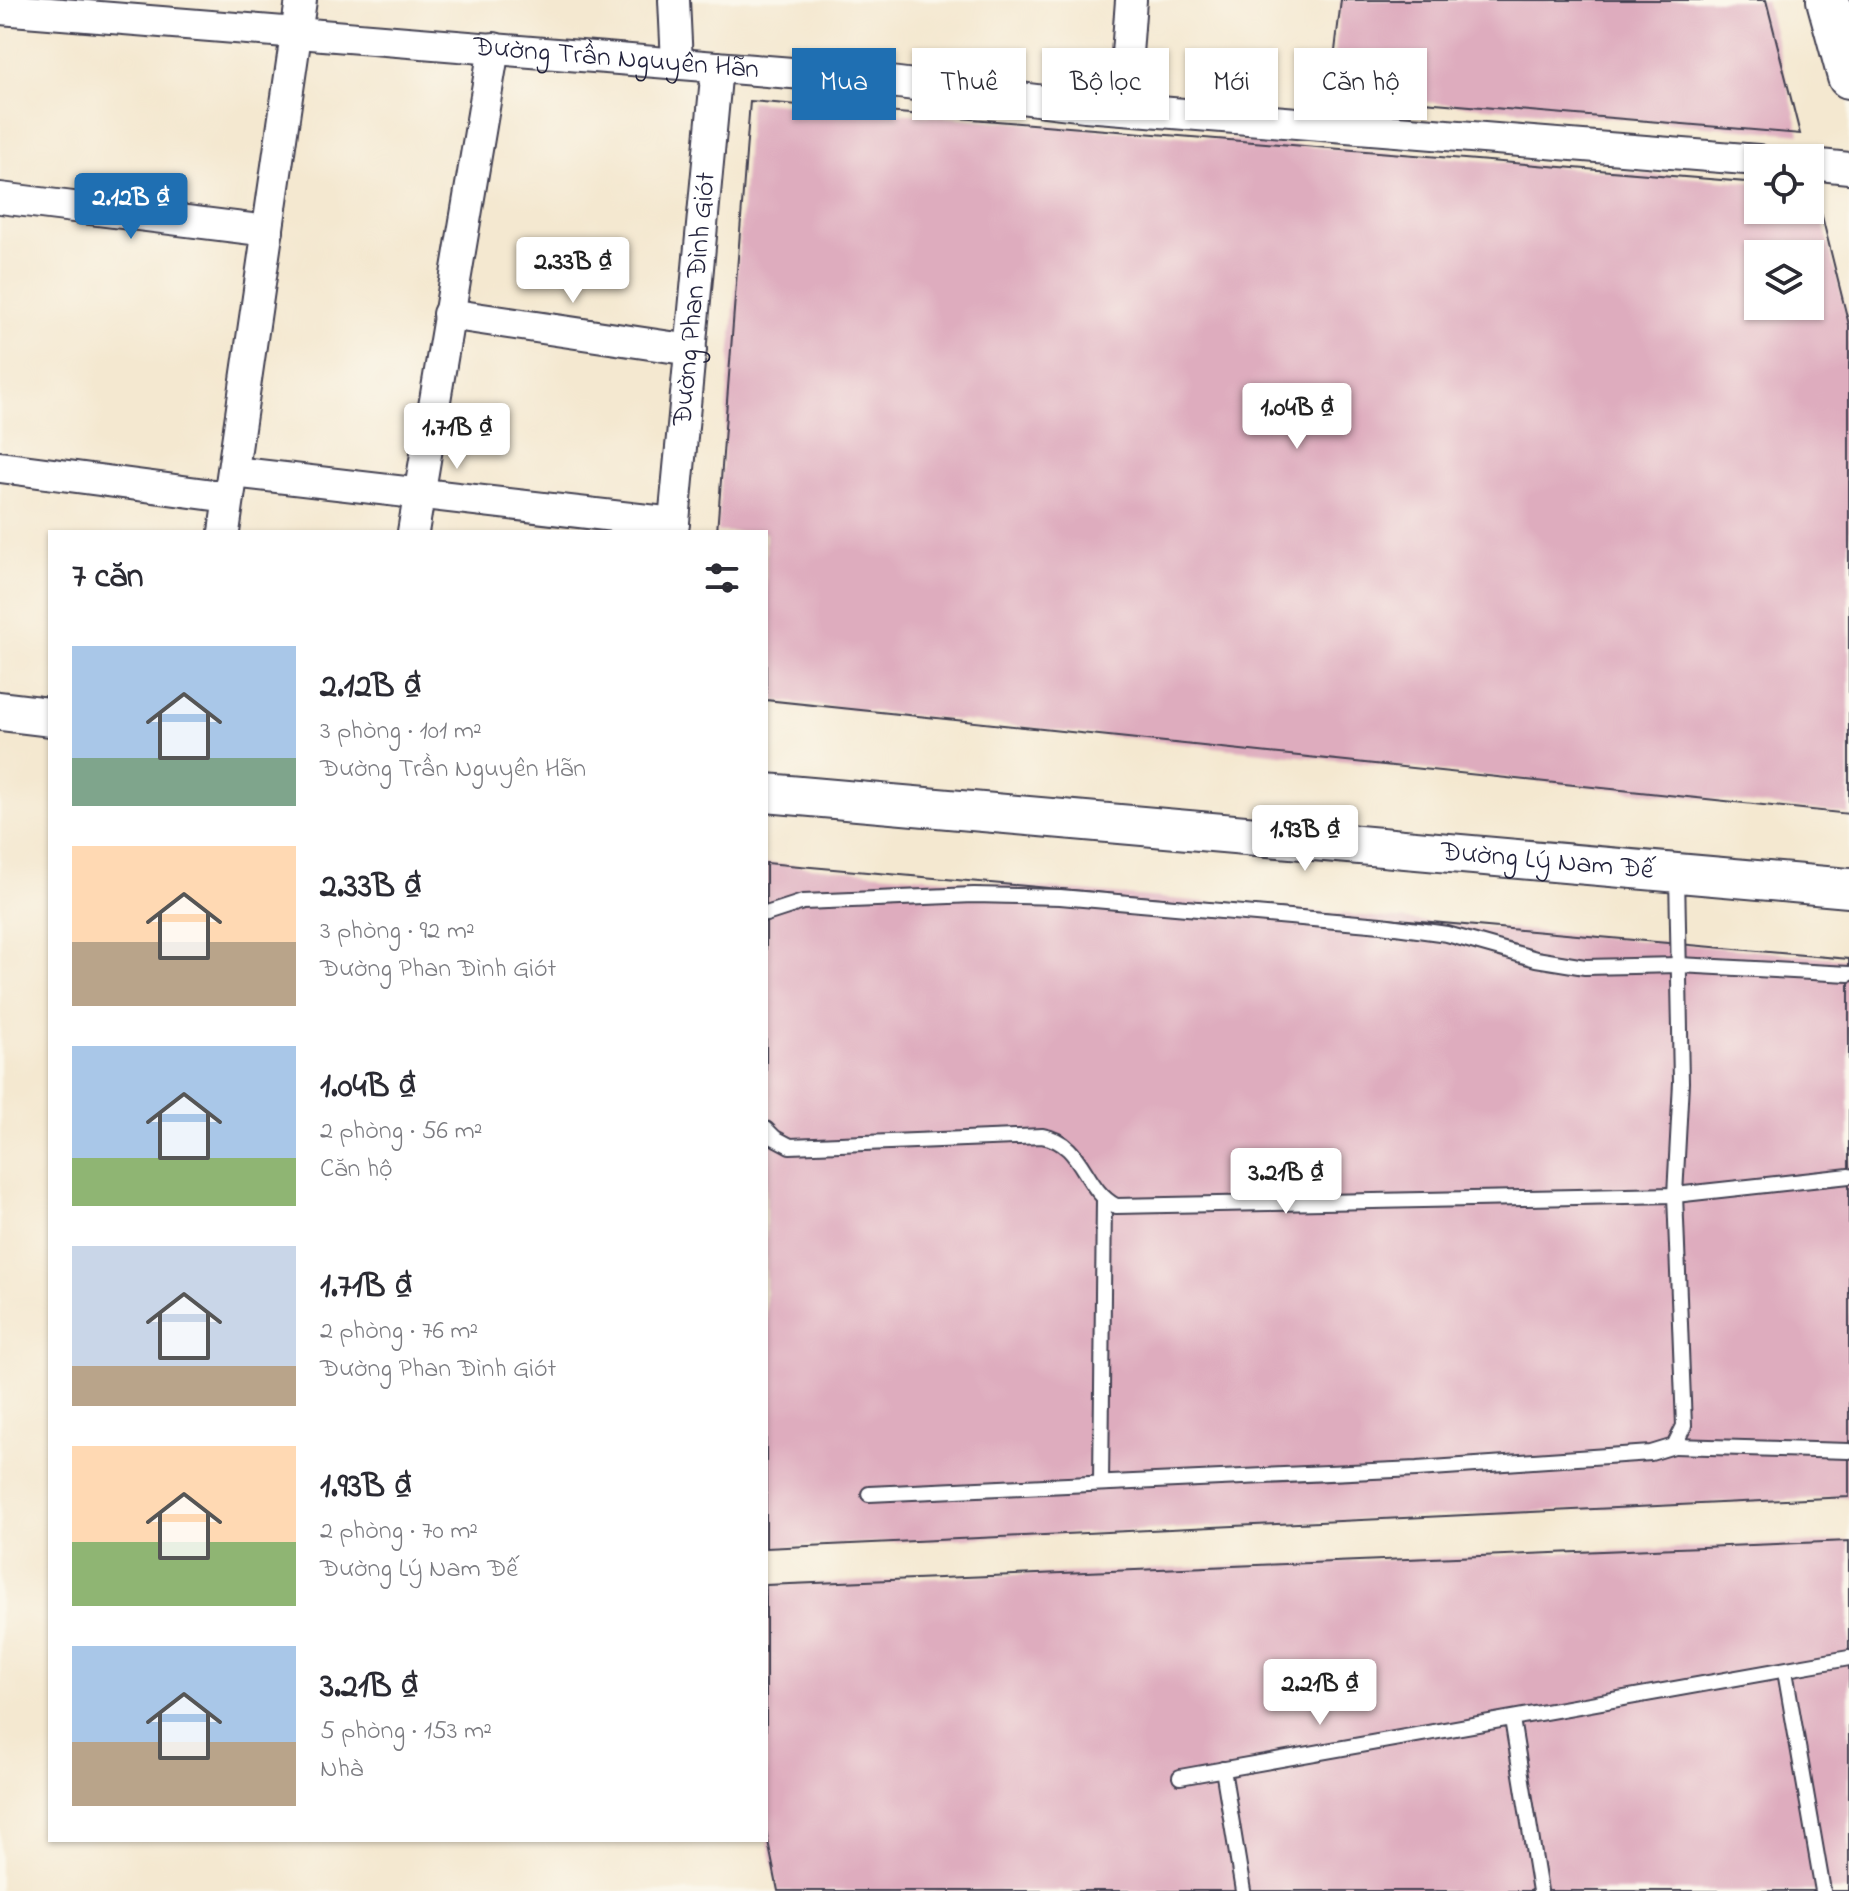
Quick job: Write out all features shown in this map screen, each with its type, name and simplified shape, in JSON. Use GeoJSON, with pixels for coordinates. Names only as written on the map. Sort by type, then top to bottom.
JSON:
{"type":"FeatureCollection","features":[{"type":"Feature","properties":{"kind":"main road"},"geometry":{"type":"LineString","coordinates":[[1828,0],[1849,77]]}},
{"type":"Feature","properties":{"kind":"street"},"geometry":{"type":"LineString","coordinates":[[224,530],[301,0]]}},
{"type":"Feature","properties":{"kind":"street"},"geometry":{"type":"LineString","coordinates":[[674,0],[677,63]]}},
{"type":"Feature","properties":{"kind":"street"},"geometry":{"type":"LineString","coordinates":[[1127,48],[1131,0]]}},
{"type":"Feature","properties":{"kind":"street","name":"Đường Trần Nguyên Hãn"},"geometry":{"type":"LineString","coordinates":[[0,9],[866,79],[1042,101]]}},
{"type":"Feature","properties":{"kind":"street"},"geometry":{"type":"LineString","coordinates":[[413,530],[494,48]]}},
{"type":"Feature","properties":{"kind":"street","name":"Đường Phan Đình Giót"},"geometry":{"type":"LineString","coordinates":[[674,527],[717,67]]}},
{"type":"Feature","properties":{"kind":"street","name":"Đường Trần Nguyên Hãn"},"geometry":{"type":"LineString","coordinates":[[1169,112],[1744,159]]}},
{"type":"Feature","properties":{"kind":"street"},"geometry":{"type":"LineString","coordinates":[[1824,165],[1849,168]]}},
{"type":"Feature","properties":{"kind":"street"},"geometry":{"type":"LineString","coordinates":[[0,198],[268,231]]}},
{"type":"Feature","properties":{"kind":"street"},"geometry":{"type":"LineString","coordinates":[[448,314],[691,350]]}},
{"type":"Feature","properties":{"kind":"street"},"geometry":{"type":"LineString","coordinates":[[0,467],[231,485],[418,494],[674,527]]}},
{"type":"Feature","properties":{"kind":"street"},"geometry":{"type":"LineString","coordinates":[[0,711],[48,717]]}},
{"type":"Feature","properties":{"kind":"street","name":"Đường Lý Nam Đế"},"geometry":{"type":"LineString","coordinates":[[768,793],[1849,888]]}},
{"type":"Feature","properties":{"kind":"lane"},"geometry":{"type":"LineString","coordinates":[[1674,1446],[1684,1426],[1675,1195],[1681,1082],[1677,875]]}},
{"type":"Feature","properties":{"kind":"lane"},"geometry":{"type":"LineString","coordinates":[[768,913],[803,902],[974,895],[1060,897],[1447,934],[1536,959],[1585,967],[1679,965],[1849,974]]}},
{"type":"Feature","properties":{"kind":"lane"},"geometry":{"type":"LineString","coordinates":[[768,1131],[790,1146],[1054,1138],[1068,1146],[1104,1200],[1116,1206],[1675,1195],[1849,1176]]}},
{"type":"Feature","properties":{"kind":"lane"},"geometry":{"type":"LineString","coordinates":[[1101,1483],[1104,1200]]}},
{"type":"Feature","properties":{"kind":"lane"},"geometry":{"type":"LineString","coordinates":[[869,1494],[1448,1467],[1651,1453],[1674,1446],[1849,1451]]}},
{"type":"Feature","properties":{"kind":"lane"},"geometry":{"type":"LineString","coordinates":[[1180,1777],[1849,1658]]}},
{"type":"Feature","properties":{"kind":"lane"},"geometry":{"type":"LineString","coordinates":[[1785,1671],[1823,1891]]}},
{"type":"Feature","properties":{"kind":"lane"},"geometry":{"type":"LineString","coordinates":[[1512,1719],[1540,1891]]}},
{"type":"Feature","properties":{"kind":"lane"},"geometry":{"type":"LineString","coordinates":[[1223,1769],[1243,1891]]}},
{"type":"Feature","properties":{"kind":"building"},"geometry":{"type":"Polygon","coordinates":[[[1341,0],[1766,0],[1800,134],[1427,102],[1427,48],[1335,48],[1341,0]]]}},
{"type":"Feature","properties":{"kind":"building"},"geometry":{"type":"Polygon","coordinates":[[[750,101],[792,104],[792,120],[896,120],[896,113],[912,114],[912,120],[984,120],[1744,182],[1744,224],[1824,224],[1849,325],[1849,814],[768,700],[768,530],[717,530],[750,101]]]}},
{"type":"Feature","properties":{"kind":"building"},"geometry":{"type":"Polygon","coordinates":[[[768,863],[1849,959],[1849,1497],[768,1548],[768,863]]]}},
{"type":"Feature","properties":{"kind":"building"},"geometry":{"type":"Polygon","coordinates":[[[1849,1541],[1849,1891],[778,1891],[768,1841],[768,1585],[1849,1541]]]}}]}
